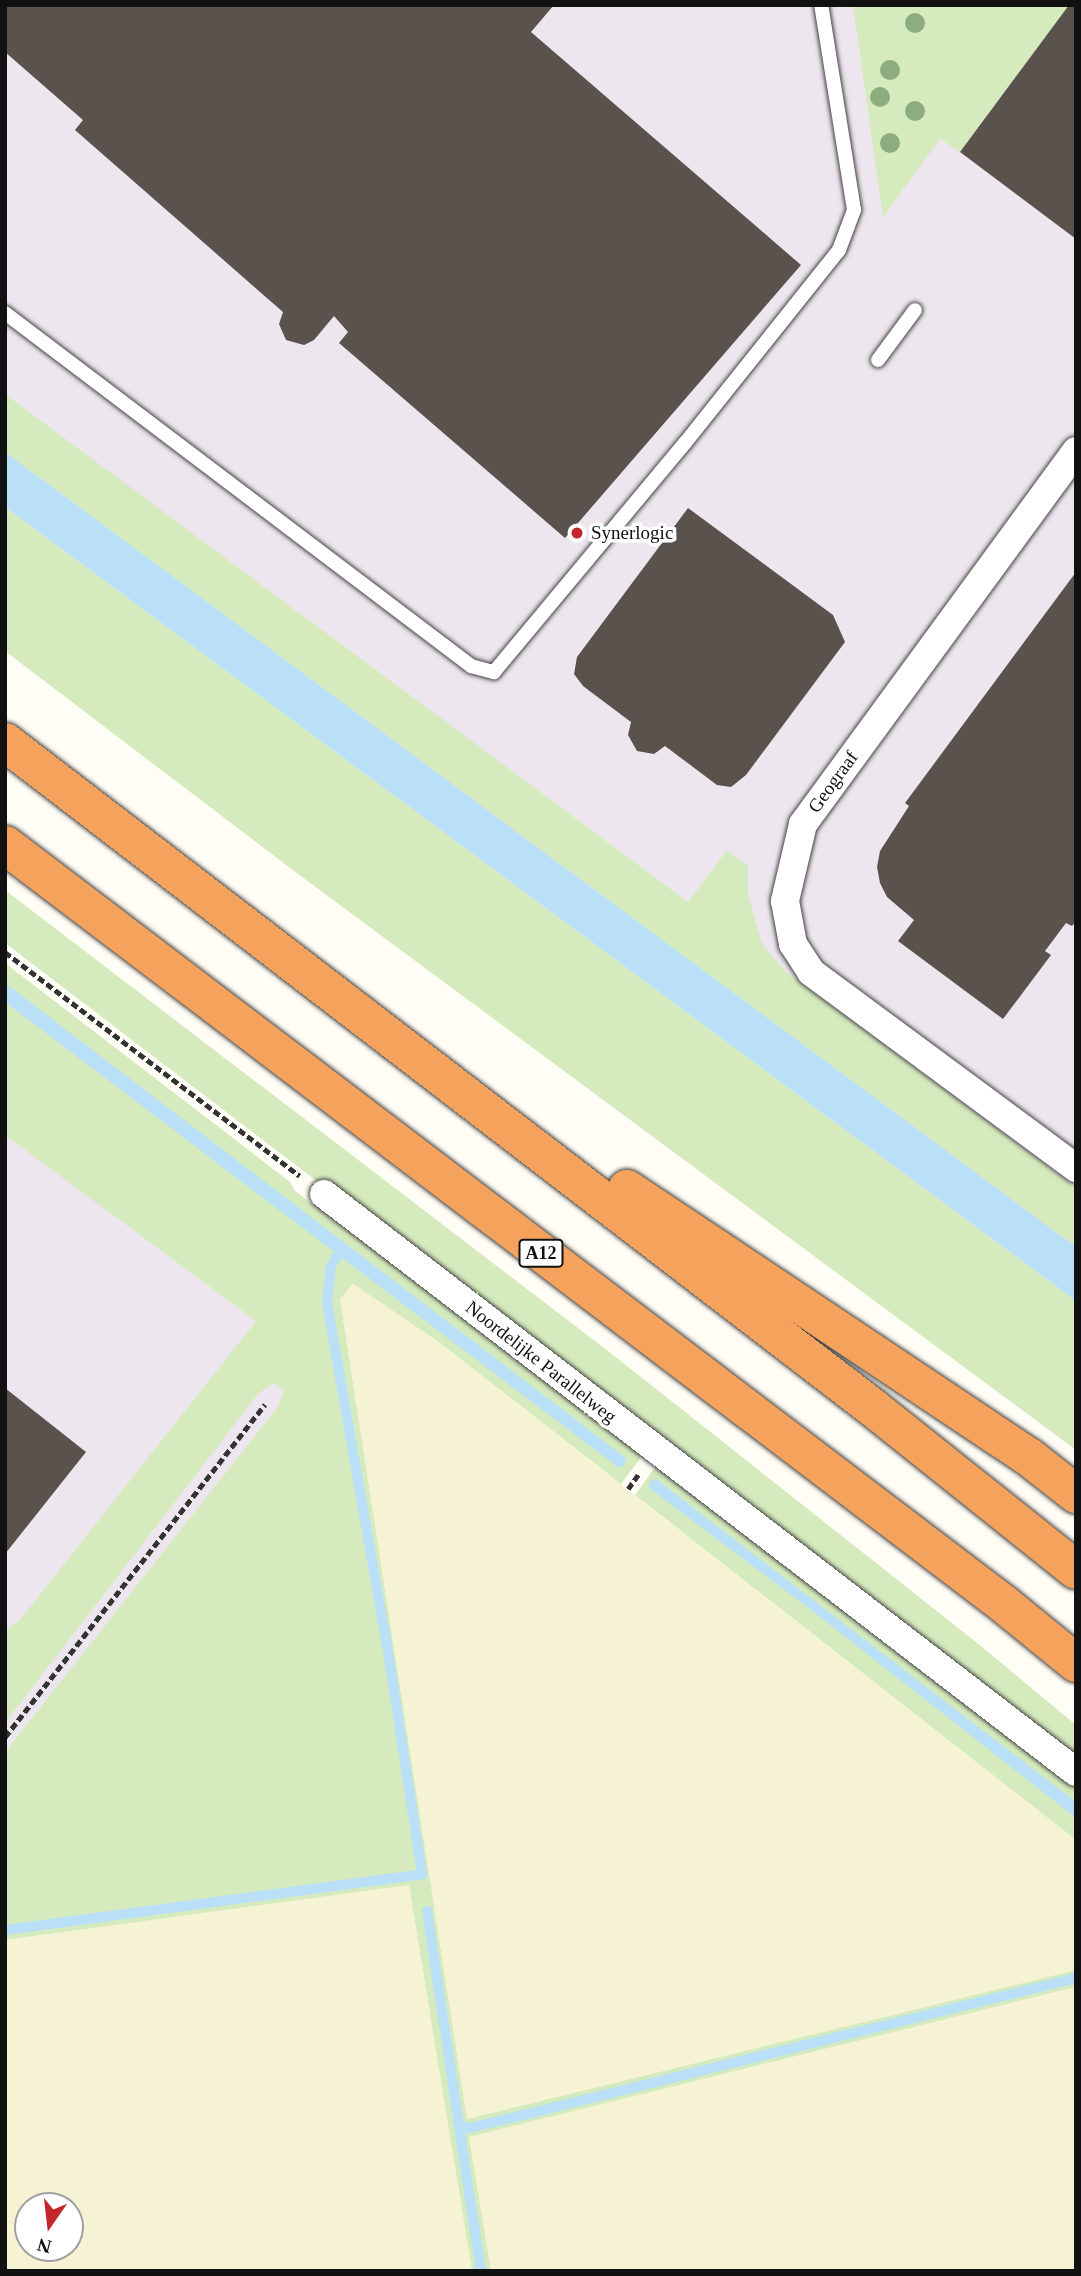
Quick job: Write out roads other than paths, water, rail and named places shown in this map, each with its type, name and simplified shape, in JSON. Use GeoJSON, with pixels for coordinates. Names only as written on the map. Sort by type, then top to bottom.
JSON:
{"type":"FeatureCollection","features":[{"type":"Feature","properties":{"kind":"highway"},"geometry":{"type":"LineString","coordinates":[[5,742],[349,1003],[861,1399],[1076,1570]]}},
{"type":"Feature","properties":{"kind":"highway","name":"A12"},"geometry":{"type":"LineString","coordinates":[[5,845],[1004,1605],[1076,1663]]}},
{"type":"Feature","properties":{"kind":"highway"},"geometry":{"type":"LineString","coordinates":[[349,1003],[1029,1457],[1076,1494]]}},
{"type":"Feature","properties":{"kind":"street","name":"Geograaf"},"geometry":{"type":"LineString","coordinates":[[1076,451],[803,824],[785,901],[793,944],[811,972],[1076,1168]]}},
{"type":"Feature","properties":{"kind":"street","name":"Noordelijke Parallelweg"},"geometry":{"type":"LineString","coordinates":[[324,1194],[1076,1772]]}},
{"type":"Feature","properties":{"kind":"lane"},"geometry":{"type":"LineString","coordinates":[[5,313],[471,666],[494,672],[685,443],[839,250],[854,211],[821,5]]}},
{"type":"Feature","properties":{"kind":"lane"},"geometry":{"type":"LineString","coordinates":[[878,360],[915,310]]}},
{"type":"Feature","properties":{"kind":"water"},"geometry":{"type":"Polygon","coordinates":[[[5,452],[1076,1247],[1076,1301],[5,507],[5,452]]]}},
{"type":"Feature","properties":{"kind":"water"},"geometry":{"type":"Polygon","coordinates":[[[5,983],[626,1458],[625,1464],[619,1468],[5,1002],[5,983]]]}},
{"type":"Feature","properties":{"kind":"water"},"geometry":{"type":"Polygon","coordinates":[[[656,1479],[1076,1802],[1076,1818],[811,1610],[649,1488],[650,1481],[656,1479]]]}},
{"type":"Feature","properties":{"kind":"waterway"},"geometry":{"type":"LineString","coordinates":[[5,1930],[422,1874],[389,1658],[327,1303],[331,1266],[342,1248]]}},
{"type":"Feature","properties":{"kind":"waterway"},"geometry":{"type":"LineString","coordinates":[[427,1911],[481,2271]]}},
{"type":"Feature","properties":{"kind":"waterway"},"geometry":{"type":"LineString","coordinates":[[459,2125],[470,2128],[1076,1978]]}},
{"type":"Feature","properties":{"kind":"place","name":"Synerlogic"},"geometry":{"type":"Point","coordinates":[577,533]}}]}
